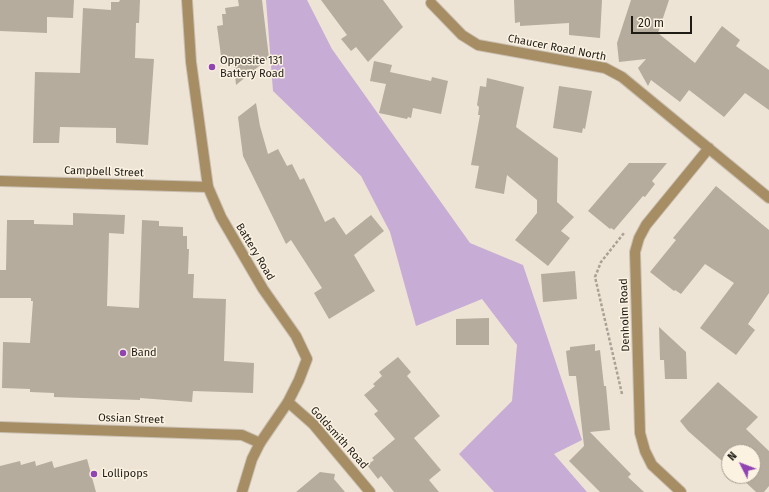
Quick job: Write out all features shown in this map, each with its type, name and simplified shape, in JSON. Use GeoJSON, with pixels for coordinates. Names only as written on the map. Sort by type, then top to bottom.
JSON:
{"type":"FeatureCollection","features":[{"type":"Feature","properties":{"kind":"street","name":"Battery Road"},"geometry":{"type":"LineString","coordinates":[[187,0],[191,62],[208,187],[221,217],[263,289],[296,336],[307,359],[288,402],[260,442],[252,459],[242,492]]}},
{"type":"Feature","properties":{"kind":"street","name":"Chaucer Road North"},"geometry":{"type":"LineString","coordinates":[[431,4],[462,35],[478,45],[605,68],[622,77],[769,198]]}},
{"type":"Feature","properties":{"kind":"street","name":"Denholm Road"},"geometry":{"type":"LineString","coordinates":[[680,492],[652,465],[645,451],[640,433],[635,252],[639,238],[646,225],[709,148]]}},
{"type":"Feature","properties":{"kind":"street","name":"Campbell Street"},"geometry":{"type":"LineString","coordinates":[[0,181],[208,187]]}},
{"type":"Feature","properties":{"kind":"street","name":"Goldsmith Road"},"geometry":{"type":"LineString","coordinates":[[288,402],[313,424],[370,492]]}},
{"type":"Feature","properties":{"kind":"street","name":"Ossian Street"},"geometry":{"type":"LineString","coordinates":[[0,427],[242,435],[260,442]]}},
{"type":"Feature","properties":{"kind":"path"},"geometry":{"type":"LineString","coordinates":[[629,227],[601,262],[595,277],[623,398],[640,409]]}},
{"type":"Feature","properties":{"kind":"shaded area"},"geometry":{"type":"Polygon","coordinates":[[[266,0],[307,0],[332,49],[470,243],[523,265],[582,440],[554,454],[587,492],[494,492],[459,454],[512,401],[517,345],[482,299],[416,326],[390,232],[361,176],[273,91],[266,0]]]}},
{"type":"Feature","properties":{"kind":"building"},"geometry":{"type":"Polygon","coordinates":[[[0,0],[74,0],[73,18],[47,17],[47,33],[0,31],[0,0]]]}},
{"type":"Feature","properties":{"kind":"building"},"geometry":{"type":"Polygon","coordinates":[[[120,0],[140,0],[139,23],[136,23],[135,58],[154,59],[148,145],[116,143],[116,128],[60,127],[59,143],[33,143],[35,72],[80,73],[83,8],[111,10],[111,2],[119,2],[120,0]]]}},
{"type":"Feature","properties":{"kind":"building"},"geometry":{"type":"Polygon","coordinates":[[[238,0],[262,0],[269,58],[236,85],[234,65],[228,65],[227,55],[221,56],[217,26],[223,25],[222,14],[226,14],[225,8],[239,6],[238,0]]]}},
{"type":"Feature","properties":{"kind":"building"},"geometry":{"type":"Polygon","coordinates":[[[321,0],[383,0],[403,27],[368,62],[356,47],[351,51],[341,39],[347,35],[321,0]]]}},
{"type":"Feature","properties":{"kind":"building"},"geometry":{"type":"Polygon","coordinates":[[[514,0],[602,0],[600,38],[569,35],[569,23],[520,26],[520,22],[515,23],[514,0]]]}},
{"type":"Feature","properties":{"kind":"building"},"geometry":{"type":"Polygon","coordinates":[[[631,0],[669,0],[658,33],[695,63],[722,26],[740,40],[736,46],[769,70],[769,110],[745,93],[724,117],[689,90],[680,102],[651,80],[648,86],[638,68],[646,59],[619,62],[617,43],[631,0]]]}},
{"type":"Feature","properties":{"kind":"building"},"geometry":{"type":"Polygon","coordinates":[[[374,61],[392,65],[390,72],[431,81],[432,77],[448,81],[441,114],[413,108],[411,118],[408,117],[407,119],[379,113],[386,84],[370,81],[374,61]]]}},
{"type":"Feature","properties":{"kind":"building"},"geometry":{"type":"Polygon","coordinates":[[[487,78],[524,87],[516,127],[558,158],[557,202],[574,217],[561,231],[570,238],[548,266],[515,240],[537,213],[537,200],[507,175],[504,194],[475,188],[479,166],[471,165],[480,115],[478,115],[479,107],[477,105],[480,86],[486,87],[487,78]]]}},
{"type":"Feature","properties":{"kind":"building"},"geometry":{"type":"Polygon","coordinates":[[[559,86],[592,91],[585,129],[583,128],[582,133],[553,128],[559,86]]]}},
{"type":"Feature","properties":{"kind":"building"},"geometry":{"type":"Polygon","coordinates":[[[256,103],[260,126],[268,154],[278,149],[287,166],[292,164],[300,180],[304,178],[325,222],[334,217],[346,235],[371,215],[384,231],[354,255],[375,291],[329,319],[314,293],[322,288],[291,240],[286,244],[243,156],[238,117],[256,103]]]}},
{"type":"Feature","properties":{"kind":"building"},"geometry":{"type":"Polygon","coordinates":[[[629,163],[667,163],[652,181],[655,184],[645,197],[643,196],[614,230],[611,228],[610,229],[588,211],[629,163]]]}},
{"type":"Feature","properties":{"kind":"building"},"geometry":{"type":"Polygon","coordinates":[[[716,186],[769,230],[769,293],[748,324],[755,330],[736,355],[700,328],[734,283],[705,264],[681,294],[675,290],[674,291],[650,272],[676,240],[673,238],[716,186]]]}},
{"type":"Feature","properties":{"kind":"building"},"geometry":{"type":"Polygon","coordinates":[[[73,213],[125,215],[124,234],[109,233],[107,306],[139,308],[142,220],[159,221],[159,226],[183,227],[183,236],[187,236],[187,249],[189,249],[188,274],[194,274],[193,298],[226,299],[224,361],[254,363],[253,393],[193,391],[192,402],[140,398],[140,400],[54,397],[54,393],[30,392],[30,389],[2,388],[3,342],[30,343],[33,301],[31,301],[31,298],[0,298],[0,270],[6,270],[7,220],[34,220],[34,224],[73,225],[73,213]]]}},
{"type":"Feature","properties":{"kind":"building"},"geometry":{"type":"Polygon","coordinates":[[[575,271],[577,299],[543,302],[541,274],[575,271]]]}},
{"type":"Feature","properties":{"kind":"building"},"geometry":{"type":"Polygon","coordinates":[[[489,318],[489,345],[456,345],[456,319],[489,318]]]}},
{"type":"Feature","properties":{"kind":"building"},"geometry":{"type":"Polygon","coordinates":[[[659,327],[686,352],[687,379],[665,379],[664,360],[660,360],[659,327]]]}},
{"type":"Feature","properties":{"kind":"building"},"geometry":{"type":"Polygon","coordinates":[[[595,344],[595,351],[600,350],[604,386],[606,386],[610,430],[590,432],[631,474],[628,477],[644,492],[600,492],[569,461],[584,446],[576,376],[569,376],[566,351],[570,350],[570,347],[595,344]]]}},
{"type":"Feature","properties":{"kind":"building"},"geometry":{"type":"Polygon","coordinates":[[[398,357],[411,372],[407,376],[440,416],[414,438],[441,470],[429,480],[439,492],[394,492],[381,476],[378,479],[367,465],[374,460],[372,458],[395,439],[374,414],[378,411],[364,395],[375,386],[373,384],[382,376],[379,372],[398,357]]]}},
{"type":"Feature","properties":{"kind":"building"},"geometry":{"type":"Polygon","coordinates":[[[718,382],[758,417],[746,429],[769,451],[769,486],[764,492],[756,492],[748,484],[761,484],[761,444],[721,444],[721,460],[688,431],[680,421],[718,382]]]}},
{"type":"Feature","properties":{"kind":"building"},"geometry":{"type":"Polygon","coordinates":[[[87,459],[96,492],[0,492],[0,466],[20,461],[21,465],[35,461],[36,466],[52,461],[54,468],[87,459]]]}},
{"type":"Feature","properties":{"kind":"building"},"geometry":{"type":"Polygon","coordinates":[[[320,472],[335,474],[334,479],[345,492],[296,492],[320,472]]]}},
{"type":"Feature","properties":{"kind":"place","name":"Opposite 131 Battery Road"},"geometry":{"type":"Point","coordinates":[212,67]}},
{"type":"Feature","properties":{"kind":"place","name":"Band"},"geometry":{"type":"Point","coordinates":[123,353]}},
{"type":"Feature","properties":{"kind":"place","name":"Lollipops"},"geometry":{"type":"Point","coordinates":[94,474]}}]}
